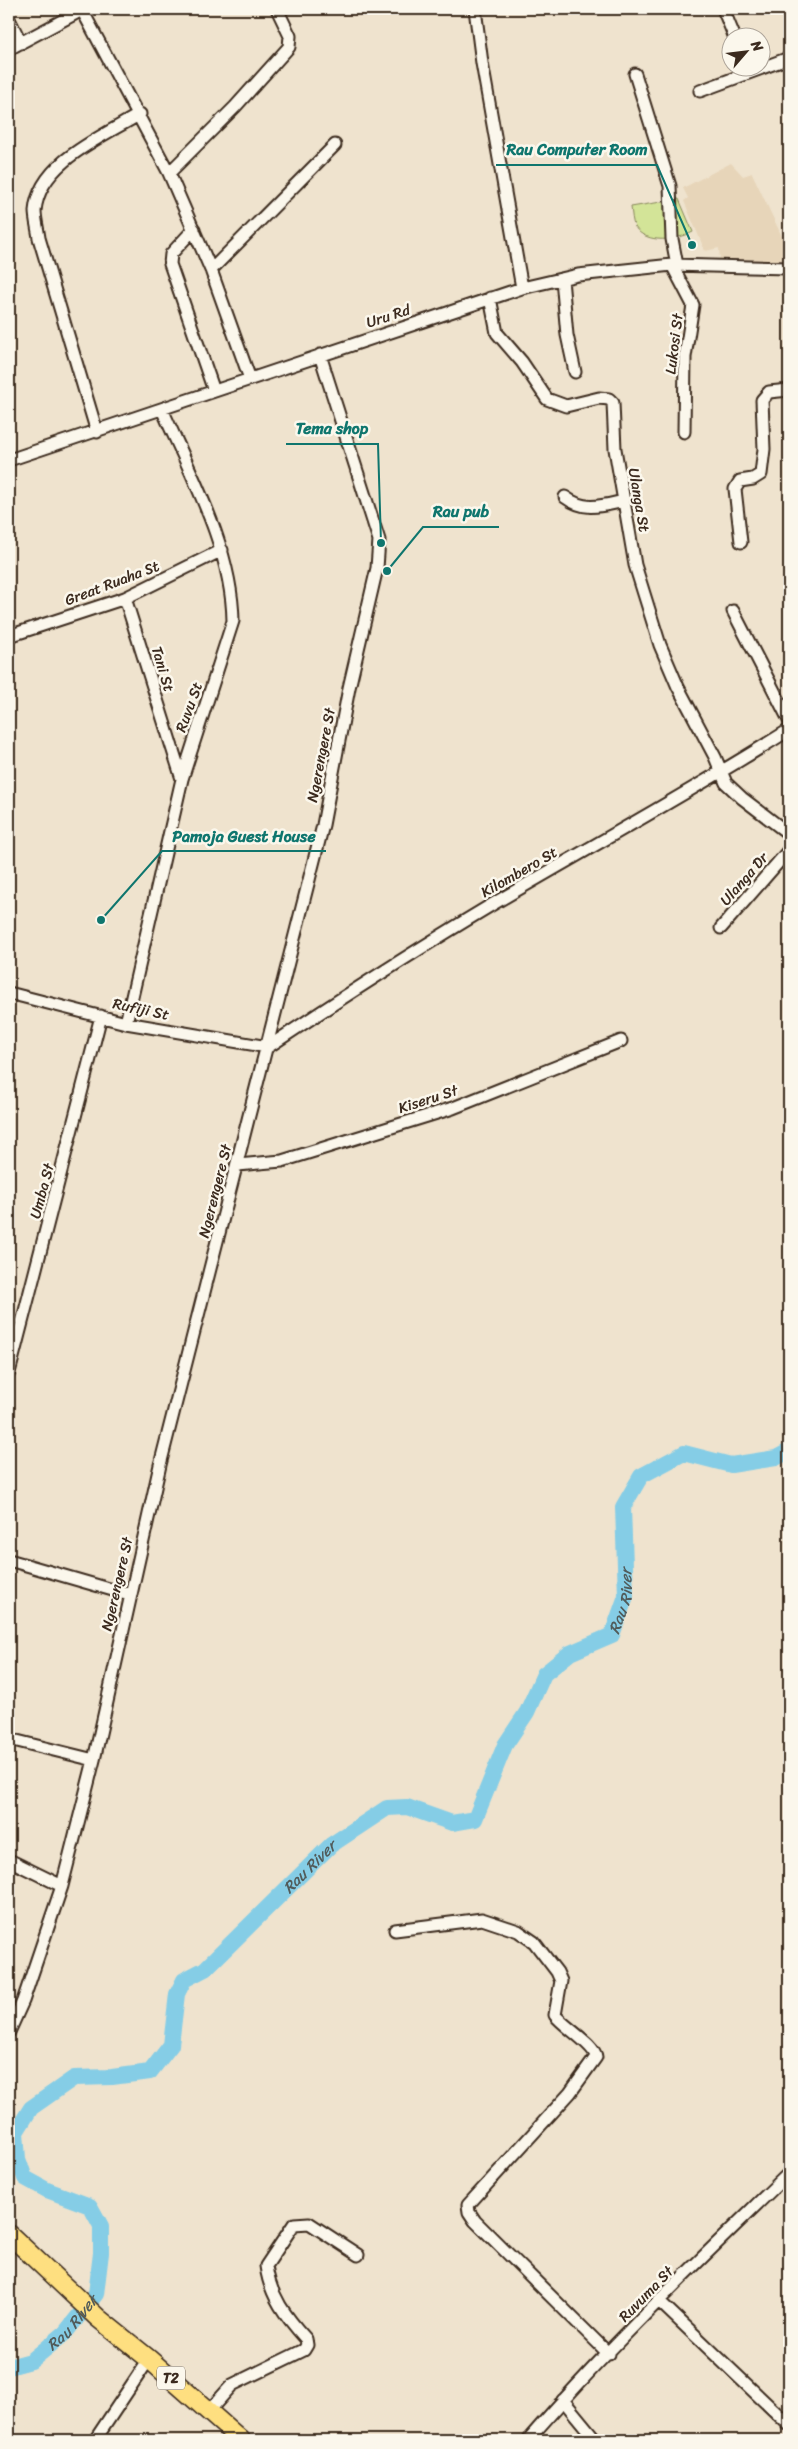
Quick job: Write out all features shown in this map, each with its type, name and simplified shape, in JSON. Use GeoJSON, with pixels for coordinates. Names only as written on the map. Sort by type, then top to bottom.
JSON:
{"type":"FeatureCollection","features":[{"type":"Feature","properties":{"kind":"highway","name":"T2"},"geometry":{"type":"LineString","coordinates":[[9,2234],[98,2318],[149,2359],[241,2440]]}},
{"type":"Feature","properties":{"kind":"street"},"geometry":{"type":"LineString","coordinates":[[9,49],[83,9],[140,114],[169,173],[211,270],[250,378]]}},
{"type":"Feature","properties":{"kind":"street"},"geometry":{"type":"LineString","coordinates":[[169,173],[235,107],[289,47],[290,36],[277,9]]}},
{"type":"Feature","properties":{"kind":"street"},"geometry":{"type":"LineString","coordinates":[[475,9],[484,72],[522,288]]}},
{"type":"Feature","properties":{"kind":"street"},"geometry":{"type":"LineString","coordinates":[[723,9],[731,28]]}},
{"type":"Feature","properties":{"kind":"street"},"geometry":{"type":"LineString","coordinates":[[9,19],[21,44]]}},
{"type":"Feature","properties":{"kind":"street"},"geometry":{"type":"LineString","coordinates":[[770,64],[789,58]]}},
{"type":"Feature","properties":{"kind":"street","name":"Lukosi St"},"geometry":{"type":"LineString","coordinates":[[635,74],[646,106],[651,132],[670,186],[675,265],[693,305],[685,357],[684,432]]}},
{"type":"Feature","properties":{"kind":"street"},"geometry":{"type":"LineString","coordinates":[[700,91],[730,78]]}},
{"type":"Feature","properties":{"kind":"street"},"geometry":{"type":"LineString","coordinates":[[97,432],[39,238],[35,212],[39,195],[47,178],[58,166],[140,114]]}},
{"type":"Feature","properties":{"kind":"street"},"geometry":{"type":"LineString","coordinates":[[211,270],[335,145]]}},
{"type":"Feature","properties":{"kind":"street"},"geometry":{"type":"LineString","coordinates":[[194,229],[171,254],[170,264],[214,391]]}},
{"type":"Feature","properties":{"kind":"street","name":"Uru Rd"},"geometry":{"type":"LineString","coordinates":[[9,460],[522,288],[578,275],[675,265],[789,268]]}},
{"type":"Feature","properties":{"kind":"street"},"geometry":{"type":"LineString","coordinates":[[562,279],[566,328],[575,372]]}},
{"type":"Feature","properties":{"kind":"street","name":"Ulanga St"},"geometry":{"type":"LineString","coordinates":[[490,298],[497,333],[522,362],[547,398],[566,406],[599,398],[609,399],[613,403],[614,442],[635,565],[651,620],[678,687],[722,773]]}},
{"type":"Feature","properties":{"kind":"street","name":"Ngerengere St"},"geometry":{"type":"LineString","coordinates":[[9,2032],[23,2001],[62,1886],[94,1760],[160,1464],[268,1048],[323,825],[349,688],[377,568],[379,540],[320,355]]}},
{"type":"Feature","properties":{"kind":"street"},"geometry":{"type":"LineString","coordinates":[[741,542],[735,489],[740,481],[762,474],[764,449],[762,400],[769,392],[789,390]]}},
{"type":"Feature","properties":{"kind":"street","name":"Ruvu St"},"geometry":{"type":"LineString","coordinates":[[126,1023],[182,779],[233,620],[232,595],[222,550],[162,409]]}},
{"type":"Feature","properties":{"kind":"street"},"geometry":{"type":"LineString","coordinates":[[565,497],[574,504],[586,508],[624,501]]}},
{"type":"Feature","properties":{"kind":"street","name":"Great Ruaha St"},"geometry":{"type":"LineString","coordinates":[[9,636],[125,598],[222,550]]}},
{"type":"Feature","properties":{"kind":"street","name":"Tani St"},"geometry":{"type":"LineString","coordinates":[[125,598],[182,779]]}},
{"type":"Feature","properties":{"kind":"street"},"geometry":{"type":"LineString","coordinates":[[733,611],[789,720]]}},
{"type":"Feature","properties":{"kind":"street","name":"Kilombero St"},"geometry":{"type":"LineString","coordinates":[[268,1048],[488,908],[722,773],[789,730]]}},
{"type":"Feature","properties":{"kind":"street"},"geometry":{"type":"LineString","coordinates":[[722,773],[732,790],[789,834]]}},
{"type":"Feature","properties":{"kind":"street","name":"Ulanga Dr"},"geometry":{"type":"LineString","coordinates":[[721,928],[789,850]]}},
{"type":"Feature","properties":{"kind":"street","name":"Rufiji St"},"geometry":{"type":"LineString","coordinates":[[9,994],[126,1023],[268,1048]]}},
{"type":"Feature","properties":{"kind":"street","name":"Umba St"},"geometry":{"type":"LineString","coordinates":[[9,1373],[101,1016]]}},
{"type":"Feature","properties":{"kind":"street","name":"Kiseru St"},"geometry":{"type":"LineString","coordinates":[[238,1165],[282,1161],[453,1108],[621,1041]]}},
{"type":"Feature","properties":{"kind":"street"},"geometry":{"type":"LineString","coordinates":[[9,1560],[130,1595]]}},
{"type":"Feature","properties":{"kind":"street"},"geometry":{"type":"LineString","coordinates":[[9,1739],[94,1760]]}},
{"type":"Feature","properties":{"kind":"street"},"geometry":{"type":"LineString","coordinates":[[9,1860],[62,1886]]}},
{"type":"Feature","properties":{"kind":"street"},"geometry":{"type":"LineString","coordinates":[[395,1930],[482,1919],[518,1931],[534,1942],[557,1972],[561,1982],[555,2015],[567,2028],[593,2048],[596,2057],[570,2093],[468,2205],[469,2212],[474,2221],[521,2270],[609,2354]]}},
{"type":"Feature","properties":{"kind":"street","name":"Ruvuma St"},"geometry":{"type":"LineString","coordinates":[[528,2440],[563,2400],[659,2301],[789,2173]]}},
{"type":"Feature","properties":{"kind":"street"},"geometry":{"type":"LineString","coordinates":[[209,2411],[232,2385],[304,2350],[307,2345],[306,2339],[278,2305],[268,2283],[266,2266],[294,2224],[309,2223],[358,2255]]}},
{"type":"Feature","properties":{"kind":"street"},"geometry":{"type":"LineString","coordinates":[[659,2301],[789,2425]]}},
{"type":"Feature","properties":{"kind":"street"},"geometry":{"type":"LineString","coordinates":[[95,2440],[149,2359]]}},
{"type":"Feature","properties":{"kind":"street"},"geometry":{"type":"LineString","coordinates":[[563,2400],[596,2440]]}},
{"type":"Feature","properties":{"kind":"shaded area"},"geometry":{"type":"Polygon","coordinates":[[[731,163],[743,176],[752,173],[785,243],[789,260],[720,261],[719,248],[705,251],[684,201],[688,198],[683,188],[731,163]]]}},
{"type":"Feature","properties":{"kind":"green space"},"geometry":{"type":"Polygon","coordinates":[[[679,199],[693,232],[671,239],[654,239],[640,233],[635,227],[631,207],[679,199]]]}},
{"type":"Feature","properties":{"kind":"waterway","name":"Rau River"},"geometry":{"type":"LineString","coordinates":[[9,2367],[31,2361],[65,2333],[96,2294],[101,2253],[101,2226],[90,2206],[47,2190],[25,2178],[18,2159],[16,2132],[31,2108],[74,2078],[112,2077],[150,2072],[171,2045],[177,1994],[184,1980],[205,1969],[331,1845],[387,1808],[407,1807],[452,1823],[475,1819],[505,1745],[527,1712],[544,1674],[570,1653],[612,1635],[626,1596],[623,1507],[641,1476],[684,1453],[731,1465],[776,1458],[789,1451]]}},
{"type":"Feature","properties":{"kind":"place","name":"Rau Computer Room"},"geometry":{"type":"Point","coordinates":[692,245]}},
{"type":"Feature","properties":{"kind":"place","name":"Tema shop"},"geometry":{"type":"Point","coordinates":[381,543]}},
{"type":"Feature","properties":{"kind":"place","name":"Rau pub"},"geometry":{"type":"Point","coordinates":[387,571]}},
{"type":"Feature","properties":{"kind":"place","name":"Pamoja Guest House"},"geometry":{"type":"Point","coordinates":[101,920]}}]}
